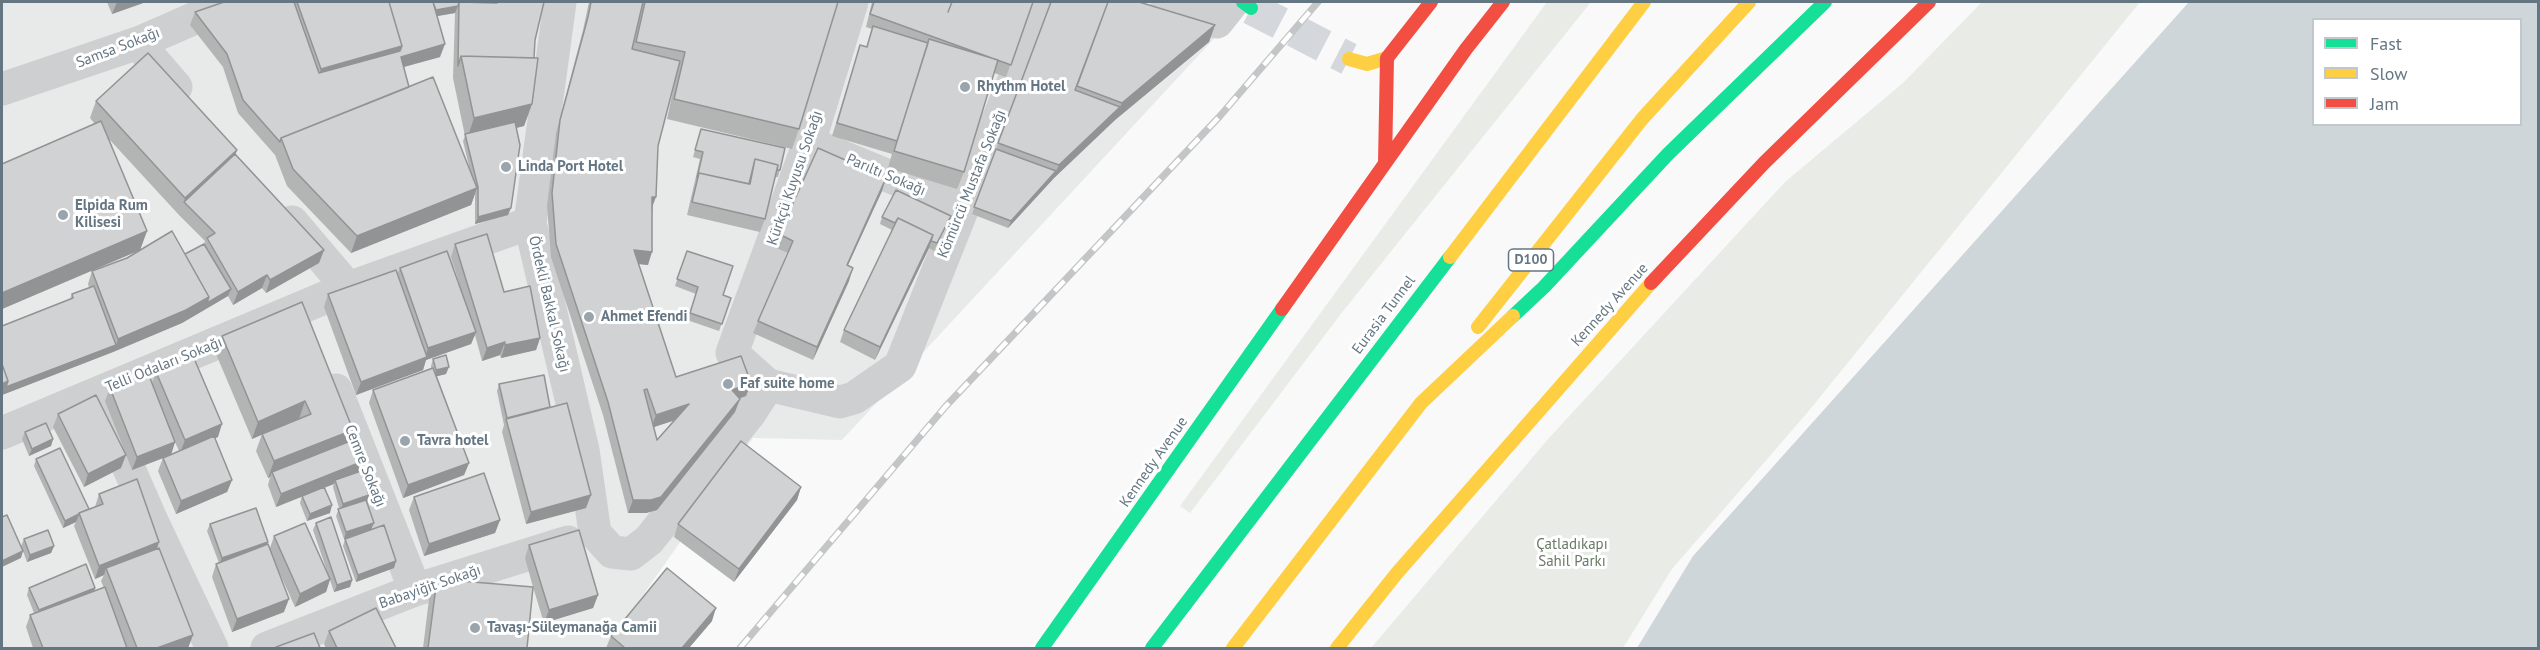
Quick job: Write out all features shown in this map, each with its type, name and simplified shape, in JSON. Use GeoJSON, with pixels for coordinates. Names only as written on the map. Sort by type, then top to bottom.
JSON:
{"type":"FeatureCollection","features":[{"type":"Feature","properties":{"kind":"main road"},"geometry":{"type":"LineString","coordinates":[[1386,163],[1387,58],[1431,2]]}},
{"type":"Feature","properties":{"kind":"main road","name":"Kennedy Avenue"},"geometry":{"type":"LineString","coordinates":[[1042,648],[1503,2]]}},
{"type":"Feature","properties":{"kind":"main road","name":"Eurasia Tunnel"},"geometry":{"type":"LineString","coordinates":[[1152,648],[1644,2]]}},
{"type":"Feature","properties":{"kind":"main road","name":"D100"},"geometry":{"type":"LineString","coordinates":[[1421,403],[1642,119],[1749,2]]}},
{"type":"Feature","properties":{"kind":"main road"},"geometry":{"type":"LineString","coordinates":[[1233,648],[1421,403],[1544,287],[1668,154],[1740,81],[1826,2]]}},
{"type":"Feature","properties":{"kind":"main road","name":"Kennedy Avenue"},"geometry":{"type":"LineString","coordinates":[[1337,648],[1421,546],[1656,278],[1764,163],[1929,2]]}},
{"type":"Feature","properties":{"kind":"main road"},"geometry":{"type":"LineString","coordinates":[[1349,59],[1367,63],[1387,58]]}},
{"type":"Feature","properties":{"kind":"street","name":"Samsa Sokağı"},"geometry":{"type":"LineString","coordinates":[[2,89],[138,43],[232,2]]}},
{"type":"Feature","properties":{"kind":"street","name":"Ördekli Bakkal Sokağı"},"geometry":{"type":"LineString","coordinates":[[560,2],[530,223],[583,450],[595,533]]}},
{"type":"Feature","properties":{"kind":"street","name":"Kürkçü Kuyusu Sokağı"},"geometry":{"type":"LineString","coordinates":[[768,385],[732,353],[809,143],[852,2]]}},
{"type":"Feature","properties":{"kind":"street","name":"Kömürcü Mustafa Sokağı"},"geometry":{"type":"LineString","coordinates":[[768,385],[840,402],[854,398],[900,366],[1045,2]]}},
{"type":"Feature","properties":{"kind":"street"},"geometry":{"type":"LineString","coordinates":[[1167,2],[1217,22],[1242,4]]}},
{"type":"Feature","properties":{"kind":"street"},"geometry":{"type":"LineString","coordinates":[[138,43],[193,106]]}},
{"type":"Feature","properties":{"kind":"street","name":"Parıltı Sokağı"},"geometry":{"type":"LineString","coordinates":[[809,143],[963,207]]}},
{"type":"Feature","properties":{"kind":"street"},"geometry":{"type":"LineString","coordinates":[[271,197],[348,288]]}},
{"type":"Feature","properties":{"kind":"street","name":"Telli Odaları Sokağı"},"geometry":{"type":"LineString","coordinates":[[2,433],[96,393],[307,319],[348,288],[530,223]]}},
{"type":"Feature","properties":{"kind":"street","name":"Cemre Sokağı"},"geometry":{"type":"LineString","coordinates":[[324,362],[415,590]]}},
{"type":"Feature","properties":{"kind":"street"},"geometry":{"type":"LineString","coordinates":[[595,533],[612,552],[631,554],[649,540],[750,413],[768,385]]}},
{"type":"Feature","properties":{"kind":"street"},"geometry":{"type":"LineString","coordinates":[[96,393],[151,519],[212,648]]}},
{"type":"Feature","properties":{"kind":"street","name":"Babayiğit Sokağı"},"geometry":{"type":"LineString","coordinates":[[267,648],[415,590],[595,533]]}},
{"type":"Feature","properties":{"kind":"shaded area"},"geometry":{"type":"Polygon","coordinates":[[[2,2],[1248,2],[842,440],[753,438],[606,648],[2,648],[2,2]]]}},
{"type":"Feature","properties":{"kind":"shaded area"},"geometry":{"type":"Polygon","coordinates":[[[2189,2],[2538,2],[2538,648],[1637,648],[1693,556],[2189,2]]]}},
{"type":"Feature","properties":{"kind":"green space"},"geometry":{"type":"Polygon","coordinates":[[[1547,2],[1591,2],[1340,315],[1190,513],[1180,506],[1547,2]]]}},
{"type":"Feature","properties":{"kind":"green space","name":"Çatladıkapı Sahil Parkı"},"geometry":{"type":"Polygon","coordinates":[[[1982,2],[2140,2],[1807,413],[1672,569],[1623,648],[1371,648],[1549,438],[1785,182],[1903,83],[1982,2]]]}},
{"type":"Feature","properties":{"kind":"building"},"geometry":{"type":"Polygon","coordinates":[[[224,2],[294,2],[319,73],[400,51],[402,46],[389,2],[433,2],[445,44],[401,57],[409,87],[281,138],[280,142],[243,100],[227,54],[195,12],[224,2]]]}},
{"type":"Feature","properties":{"kind":"building"},"geometry":{"type":"Polygon","coordinates":[[[297,2],[389,2],[402,46],[321,69],[297,2]]]}},
{"type":"Feature","properties":{"kind":"building"},"geometry":{"type":"Polygon","coordinates":[[[433,2],[459,2],[458,6],[436,10],[433,2]]]}},
{"type":"Feature","properties":{"kind":"building"},"geometry":{"type":"Polygon","coordinates":[[[459,2],[544,2],[535,40],[534,58],[461,56],[458,66],[459,2]]]}},
{"type":"Feature","properties":{"kind":"building"},"geometry":{"type":"Polygon","coordinates":[[[591,2],[643,2],[632,49],[680,61],[658,146],[656,197],[652,197],[652,252],[634,250],[676,377],[741,356],[751,383],[732,390],[740,399],[661,497],[651,500],[633,500],[608,402],[556,244],[552,193],[560,120],[591,2]],[[647,389],[644,390],[657,440],[689,404],[656,415],[647,389]]]}},
{"type":"Feature","properties":{"kind":"building"},"geometry":{"type":"Polygon","coordinates":[[[645,2],[838,2],[799,129],[674,99],[685,52],[636,42],[645,2]]]}},
{"type":"Feature","properties":{"kind":"building"},"geometry":{"type":"Polygon","coordinates":[[[874,2],[1033,2],[1011,65],[870,14],[874,2]]]}},
{"type":"Feature","properties":{"kind":"building"},"geometry":{"type":"Polygon","coordinates":[[[1051,2],[1108,2],[1075,90],[1120,107],[1059,165],[998,143],[1051,2]]]}},
{"type":"Feature","properties":{"kind":"building"},"geometry":{"type":"Polygon","coordinates":[[[1108,2],[1139,2],[1215,25],[1122,103],[1077,86],[1108,2]]]}},
{"type":"Feature","properties":{"kind":"building"},"geometry":{"type":"Polygon","coordinates":[[[873,26],[928,43],[897,141],[837,123],[860,45],[867,47],[873,26]]]}},
{"type":"Feature","properties":{"kind":"building"},"geometry":{"type":"Polygon","coordinates":[[[929,39],[998,60],[964,172],[894,151],[929,39]]]}},
{"type":"Feature","properties":{"kind":"building"},"geometry":{"type":"Polygon","coordinates":[[[148,53],[237,150],[185,198],[96,101],[148,53]]]}},
{"type":"Feature","properties":{"kind":"building"},"geometry":{"type":"Polygon","coordinates":[[[461,56],[538,58],[532,104],[474,118],[461,56]]]}},
{"type":"Feature","properties":{"kind":"building"},"geometry":{"type":"Polygon","coordinates":[[[433,77],[477,188],[357,236],[293,169],[281,138],[433,77]]]}},
{"type":"Feature","properties":{"kind":"building","name":"Elpida Rum Kilisesi"},"geometry":{"type":"Polygon","coordinates":[[[101,121],[147,231],[2,293],[2,164],[101,121]]]}},
{"type":"Feature","properties":{"kind":"building"},"geometry":{"type":"Polygon","coordinates":[[[515,122],[520,145],[511,208],[478,217],[478,187],[465,134],[515,122]]]}},
{"type":"Feature","properties":{"kind":"building"},"geometry":{"type":"Polygon","coordinates":[[[701,129],[785,148],[780,170],[777,170],[778,165],[755,159],[749,184],[699,173],[697,178],[703,152],[695,150],[701,129]]]}},
{"type":"Feature","properties":{"kind":"building"},"geometry":{"type":"Polygon","coordinates":[[[818,148],[886,178],[847,265],[853,268],[817,347],[758,321],[793,241],[779,234],[818,148]]]}},
{"type":"Feature","properties":{"kind":"building"},"geometry":{"type":"Polygon","coordinates":[[[996,149],[1056,171],[1011,221],[974,207],[996,149]]]}},
{"type":"Feature","properties":{"kind":"building"},"geometry":{"type":"Polygon","coordinates":[[[235,154],[324,250],[270,280],[267,275],[238,292],[207,238],[215,233],[184,202],[235,154]]]}},
{"type":"Feature","properties":{"kind":"building"},"geometry":{"type":"Polygon","coordinates":[[[755,159],[778,165],[765,219],[692,202],[699,173],[750,184],[755,159]]]}},
{"type":"Feature","properties":{"kind":"building"},"geometry":{"type":"Polygon","coordinates":[[[896,190],[951,216],[937,243],[931,241],[933,235],[898,218],[895,223],[882,217],[896,190]]]}},
{"type":"Feature","properties":{"kind":"building"},"geometry":{"type":"Polygon","coordinates":[[[898,218],[933,235],[880,347],[844,330],[898,218]]]}},
{"type":"Feature","properties":{"kind":"building"},"geometry":{"type":"Polygon","coordinates":[[[172,231],[209,297],[186,310],[118,339],[92,271],[127,258],[172,231]]]}},
{"type":"Feature","properties":{"kind":"building"},"geometry":{"type":"Polygon","coordinates":[[[487,234],[504,292],[530,286],[540,338],[505,345],[505,342],[487,348],[455,244],[487,234]]]}},
{"type":"Feature","properties":{"kind":"building"},"geometry":{"type":"Polygon","coordinates":[[[204,244],[231,289],[207,303],[209,297],[185,254],[204,244]]]}},
{"type":"Feature","properties":{"kind":"building"},"geometry":{"type":"Polygon","coordinates":[[[447,251],[476,332],[428,348],[400,268],[447,251]]]}},
{"type":"Feature","properties":{"kind":"building"},"geometry":{"type":"Polygon","coordinates":[[[687,251],[733,266],[723,295],[731,298],[722,324],[690,313],[698,287],[677,279],[687,251]]]}},
{"type":"Feature","properties":{"kind":"building"},"geometry":{"type":"Polygon","coordinates":[[[396,270],[427,357],[361,382],[328,294],[396,270]]]}},
{"type":"Feature","properties":{"kind":"building"},"geometry":{"type":"Polygon","coordinates":[[[94,286],[116,345],[6,387],[8,381],[2,364],[2,326],[73,298],[72,294],[94,286]]]}},
{"type":"Feature","properties":{"kind":"building"},"geometry":{"type":"Polygon","coordinates":[[[302,302],[353,430],[274,461],[262,434],[311,414],[305,401],[258,422],[222,336],[302,302]]]}},
{"type":"Feature","properties":{"kind":"building"},"geometry":{"type":"Polygon","coordinates":[[[446,355],[449,367],[436,370],[433,359],[446,355]]]}},
{"type":"Feature","properties":{"kind":"building"},"geometry":{"type":"Polygon","coordinates":[[[193,356],[222,424],[185,440],[156,372],[193,356]]]}},
{"type":"Feature","properties":{"kind":"building"},"geometry":{"type":"Polygon","coordinates":[[[2,364],[8,381],[2,384],[2,364]]]}},
{"type":"Feature","properties":{"kind":"building"},"geometry":{"type":"Polygon","coordinates":[[[433,368],[469,463],[408,485],[373,390],[433,368]]]}},
{"type":"Feature","properties":{"kind":"building"},"geometry":{"type":"Polygon","coordinates":[[[148,373],[175,442],[137,457],[110,388],[148,373]]]}},
{"type":"Feature","properties":{"kind":"building"},"geometry":{"type":"Polygon","coordinates":[[[544,375],[550,407],[507,418],[499,384],[544,375]]]}},
{"type":"Feature","properties":{"kind":"building"},"geometry":{"type":"Polygon","coordinates":[[[96,395],[126,455],[88,474],[58,414],[96,395]]]}},
{"type":"Feature","properties":{"kind":"building"},"geometry":{"type":"Polygon","coordinates":[[[567,403],[591,495],[531,512],[506,419],[567,403]]]}},
{"type":"Feature","properties":{"kind":"building"},"geometry":{"type":"Polygon","coordinates":[[[46,423],[53,439],[32,449],[25,432],[46,423]]]}},
{"type":"Feature","properties":{"kind":"building"},"geometry":{"type":"Polygon","coordinates":[[[214,436],[232,480],[181,501],[163,458],[214,436]]]}},
{"type":"Feature","properties":{"kind":"building"},"geometry":{"type":"Polygon","coordinates":[[[353,440],[361,462],[281,494],[272,472],[353,440]]]}},
{"type":"Feature","properties":{"kind":"building"},"geometry":{"type":"Polygon","coordinates":[[[741,441],[801,487],[739,569],[678,524],[741,441]]]}},
{"type":"Feature","properties":{"kind":"building"},"geometry":{"type":"Polygon","coordinates":[[[60,448],[89,509],[65,521],[36,459],[60,448]]]}},
{"type":"Feature","properties":{"kind":"building"},"geometry":{"type":"Polygon","coordinates":[[[361,471],[369,495],[343,504],[335,480],[361,471]]]}},
{"type":"Feature","properties":{"kind":"building"},"geometry":{"type":"Polygon","coordinates":[[[484,473],[500,520],[429,544],[414,497],[484,473]]]}},
{"type":"Feature","properties":{"kind":"building"},"geometry":{"type":"Polygon","coordinates":[[[137,479],[159,542],[99,566],[79,513],[103,504],[99,494],[137,479]]]}},
{"type":"Feature","properties":{"kind":"building"},"geometry":{"type":"Polygon","coordinates":[[[324,487],[332,505],[310,514],[302,496],[324,487]]]}},
{"type":"Feature","properties":{"kind":"building"},"geometry":{"type":"Polygon","coordinates":[[[366,500],[374,523],[346,532],[338,509],[366,500]]]}},
{"type":"Feature","properties":{"kind":"building"},"geometry":{"type":"Polygon","coordinates":[[[256,508],[268,542],[222,558],[210,524],[256,508]]]}},
{"type":"Feature","properties":{"kind":"building"},"geometry":{"type":"Polygon","coordinates":[[[7,515],[23,551],[2,561],[2,517],[7,515]]]}},
{"type":"Feature","properties":{"kind":"building"},"geometry":{"type":"Polygon","coordinates":[[[331,517],[352,580],[337,585],[316,523],[331,517]]]}},
{"type":"Feature","properties":{"kind":"building"},"geometry":{"type":"Polygon","coordinates":[[[305,523],[330,579],[300,594],[274,536],[305,523]]]}},
{"type":"Feature","properties":{"kind":"building"},"geometry":{"type":"Polygon","coordinates":[[[384,525],[396,561],[358,575],[345,539],[384,525]]]}},
{"type":"Feature","properties":{"kind":"building"},"geometry":{"type":"Polygon","coordinates":[[[48,530],[54,546],[30,555],[24,539],[48,530]]]}},
{"type":"Feature","properties":{"kind":"building"},"geometry":{"type":"Polygon","coordinates":[[[579,530],[598,595],[549,610],[529,545],[579,530]]]}},
{"type":"Feature","properties":{"kind":"building"},"geometry":{"type":"Polygon","coordinates":[[[268,544],[289,599],[237,619],[216,564],[268,544]]]}},
{"type":"Feature","properties":{"kind":"building"},"geometry":{"type":"Polygon","coordinates":[[[159,548],[193,635],[157,648],[137,648],[106,568],[159,548]]]}},
{"type":"Feature","properties":{"kind":"building"},"geometry":{"type":"Polygon","coordinates":[[[86,564],[95,588],[39,610],[29,588],[86,564]]]}},
{"type":"Feature","properties":{"kind":"building"},"geometry":{"type":"Polygon","coordinates":[[[667,568],[716,608],[682,648],[625,648],[611,636],[667,568]]]}},
{"type":"Feature","properties":{"kind":"building","name":"Tavaşı-Süleymanağa Camii"},"geometry":{"type":"Polygon","coordinates":[[[437,579],[533,587],[527,648],[428,648],[437,579]]]}},
{"type":"Feature","properties":{"kind":"building"},"geometry":{"type":"Polygon","coordinates":[[[105,587],[127,648],[43,648],[30,615],[105,587]]]}},
{"type":"Feature","properties":{"kind":"building"},"geometry":{"type":"Polygon","coordinates":[[[376,608],[396,648],[337,648],[329,631],[376,608]]]}},
{"type":"Feature","properties":{"kind":"building"},"geometry":{"type":"Polygon","coordinates":[[[314,633],[320,648],[276,647],[314,633]]]}},
{"type":"Feature","properties":{"kind":"tunnel"},"geometry":{"type":"LineString","coordinates":[[1251,8],[1349,59]]}},
{"type":"Feature","properties":{"kind":"railway"},"geometry":{"type":"LineString","coordinates":[[740,648],[946,406],[1220,116],[1318,2]]}},
{"type":"Feature","properties":{"kind":"traffic: fast"},"geometry":{"type":"LineString","coordinates":[[1243,2],[1251,8]]}},
{"type":"Feature","properties":{"kind":"traffic: fast"},"geometry":{"type":"LineString","coordinates":[[1513,316],[1544,287],[1668,154],[1825,2]]}},
{"type":"Feature","properties":{"kind":"traffic: fast"},"geometry":{"type":"LineString","coordinates":[[1152,648],[1450,257]]}},
{"type":"Feature","properties":{"kind":"traffic: fast"},"geometry":{"type":"LineString","coordinates":[[1042,648],[1282,309]]}},
{"type":"Feature","properties":{"kind":"traffic: slow"},"geometry":{"type":"LineString","coordinates":[[1450,257],[1644,2]]}},
{"type":"Feature","properties":{"kind":"traffic: slow"},"geometry":{"type":"LineString","coordinates":[[1478,327],[1642,119],[1749,2]]}},
{"type":"Feature","properties":{"kind":"traffic: slow"},"geometry":{"type":"LineString","coordinates":[[1349,59],[1367,64],[1387,58]]}},
{"type":"Feature","properties":{"kind":"traffic: slow"},"geometry":{"type":"LineString","coordinates":[[1337,648],[1397,573],[1651,283]]}},
{"type":"Feature","properties":{"kind":"traffic: slow"},"geometry":{"type":"LineString","coordinates":[[1233,648],[1421,403],[1513,316]]}},
{"type":"Feature","properties":{"kind":"traffic: jam"},"geometry":{"type":"LineString","coordinates":[[1385,163],[1387,58],[1431,2]]}},
{"type":"Feature","properties":{"kind":"traffic: jam"},"geometry":{"type":"LineString","coordinates":[[1282,309],[1466,49],[1503,2]]}},
{"type":"Feature","properties":{"kind":"traffic: jam"},"geometry":{"type":"LineString","coordinates":[[1651,283],[1764,163],[1929,2]]}},
{"type":"Feature","properties":{"kind":"place","name":"Rhythm Hotel"},"geometry":{"type":"Point","coordinates":[965,87]}},
{"type":"Feature","properties":{"kind":"place","name":"Linda Port Hotel"},"geometry":{"type":"Point","coordinates":[506,167]}},
{"type":"Feature","properties":{"kind":"place","name":"Elpida Rum Kilisesi"},"geometry":{"type":"Point","coordinates":[63,215]}},
{"type":"Feature","properties":{"kind":"place","name":"Ahmet Efendi"},"geometry":{"type":"Point","coordinates":[589,317]}},
{"type":"Feature","properties":{"kind":"place","name":"Faf suite home"},"geometry":{"type":"Point","coordinates":[728,384]}},
{"type":"Feature","properties":{"kind":"place","name":"Tavra hotel"},"geometry":{"type":"Point","coordinates":[405,441]}},
{"type":"Feature","properties":{"kind":"place","name":"Tavaşı-Süleymanağa Camii"},"geometry":{"type":"Point","coordinates":[475,628]}}]}
